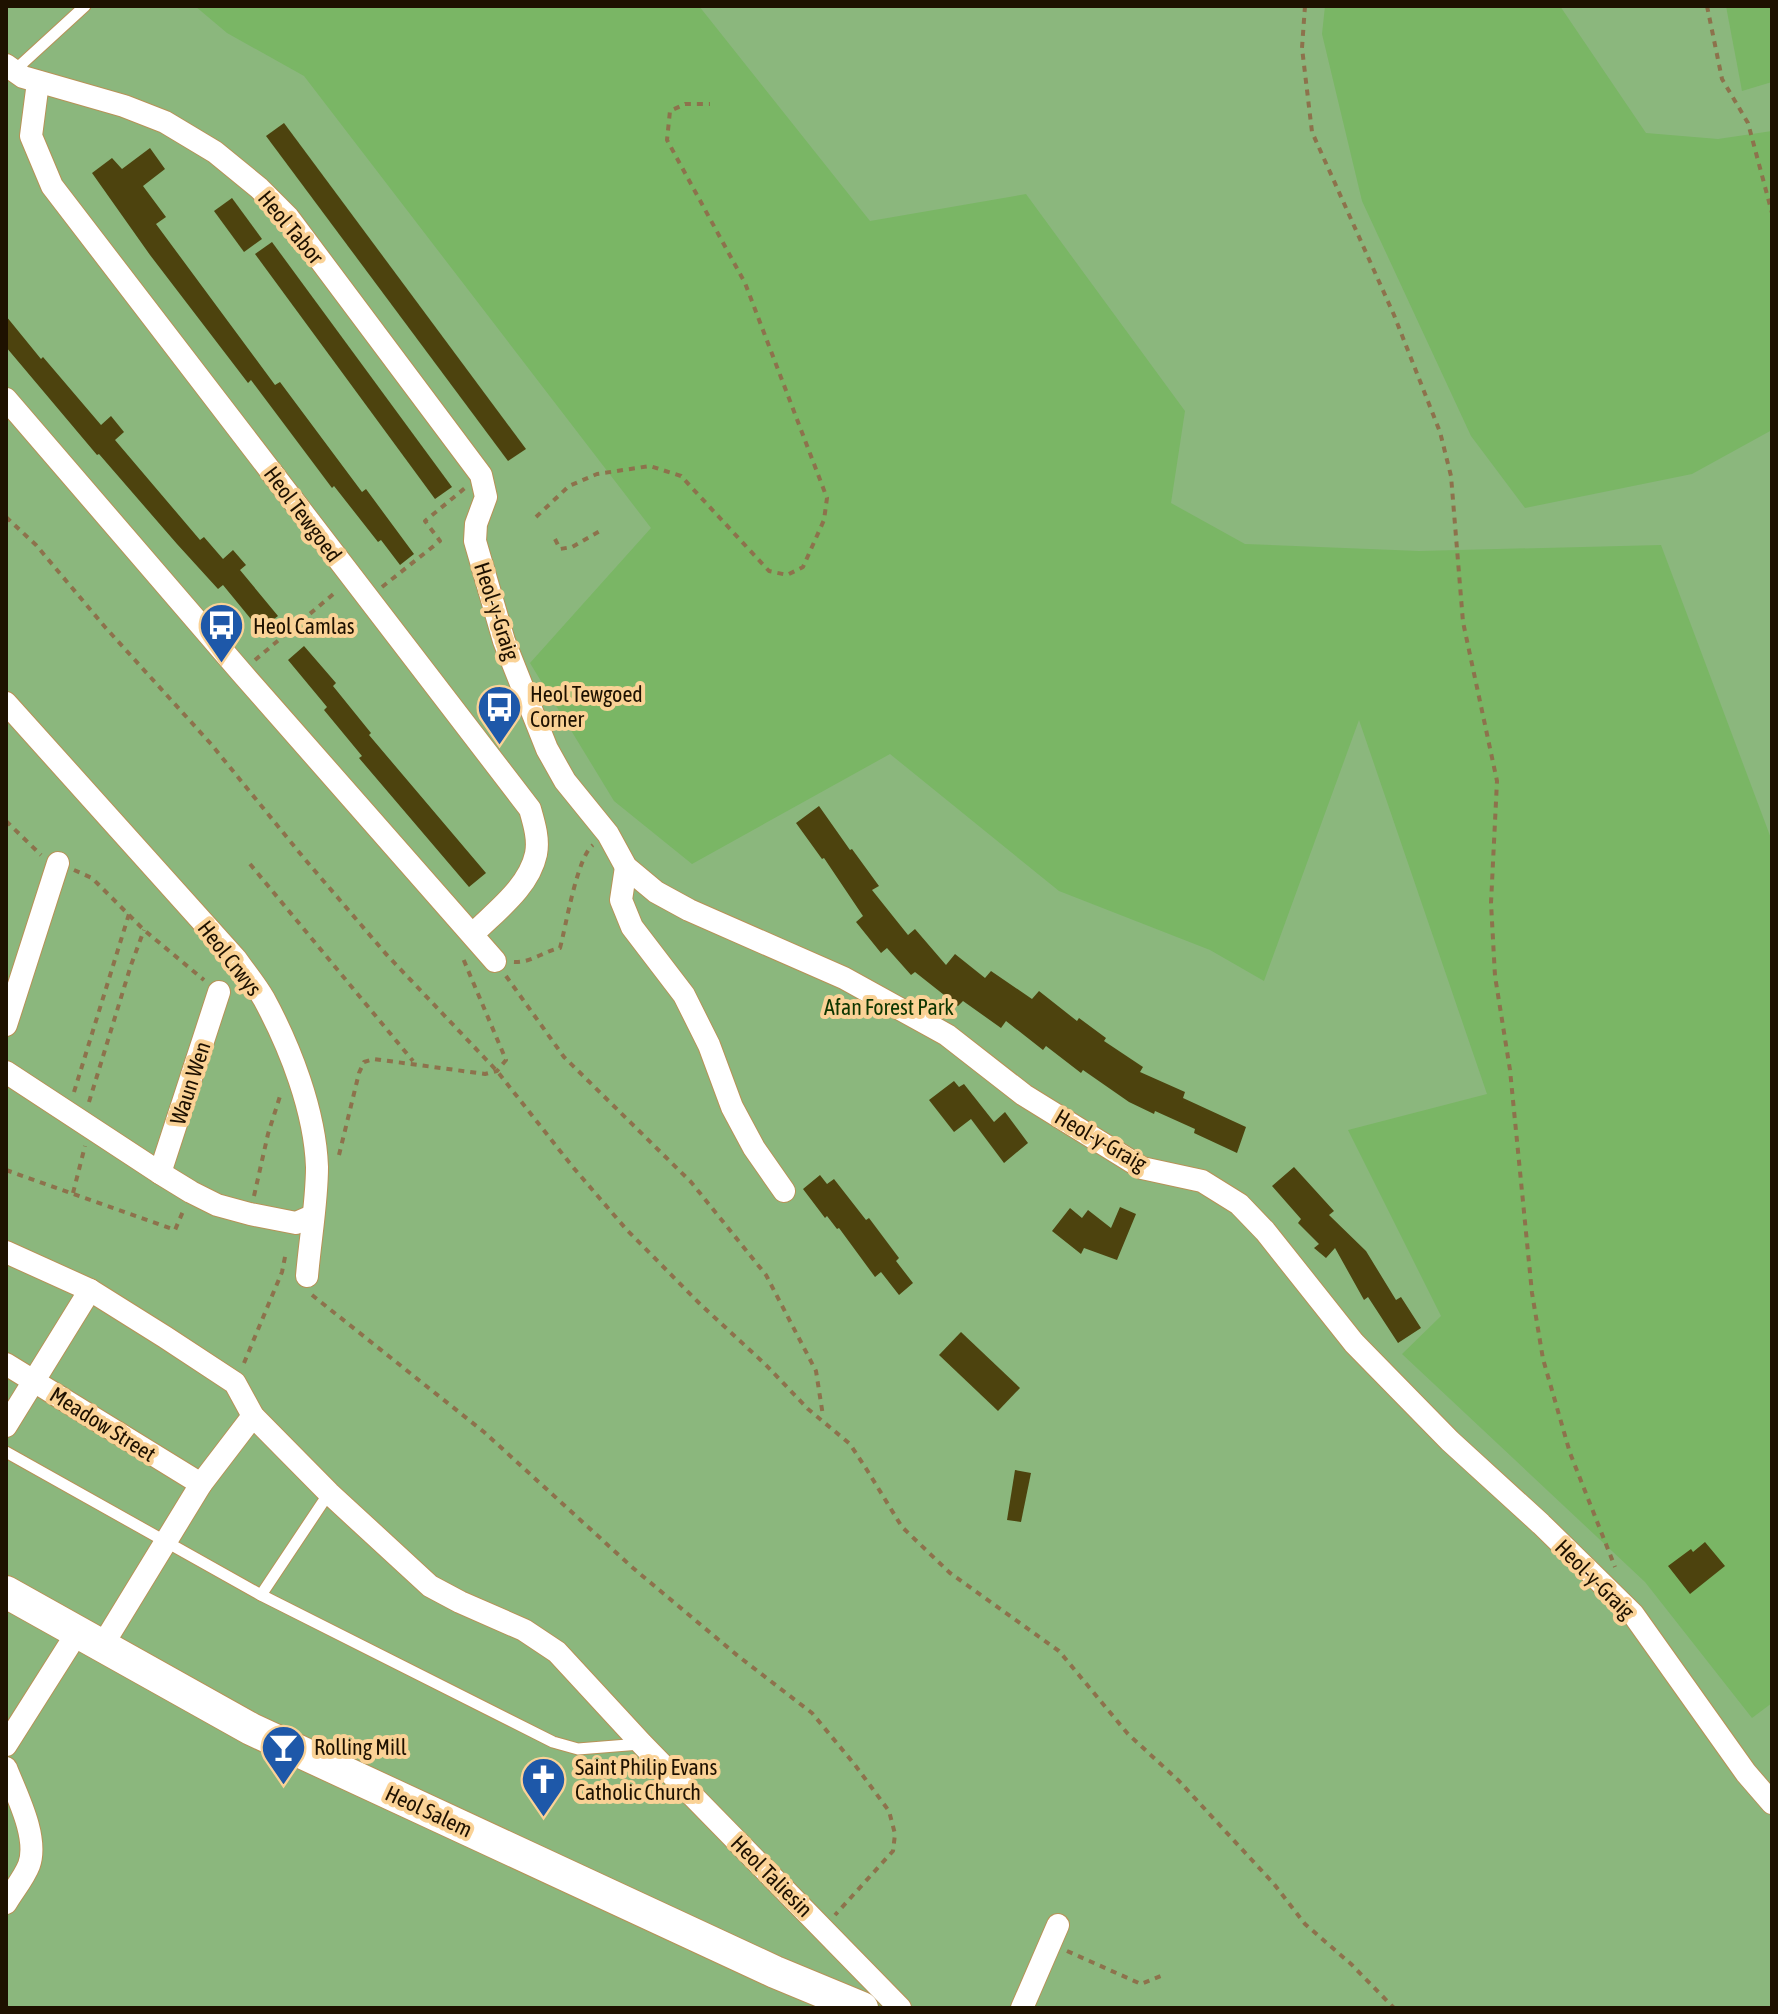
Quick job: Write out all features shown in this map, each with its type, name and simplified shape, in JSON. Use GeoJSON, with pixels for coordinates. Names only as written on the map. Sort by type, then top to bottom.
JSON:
{"type":"FeatureCollection","features":[{"type":"Feature","properties":{"kind":"main road","name":"Heol Salem"},"geometry":{"type":"LineString","coordinates":[[6,1592],[251,1729],[775,1972],[862,2008]]}},
{"type":"Feature","properties":{"kind":"street","name":"Heol Tabor"},"geometry":{"type":"LineString","coordinates":[[10,68],[23,77],[124,106],[165,122],[215,152],[259,188],[288,217],[483,486]]}},
{"type":"Feature","properties":{"kind":"street","name":"Heol Tewgoed"},"geometry":{"type":"LineString","coordinates":[[38,82],[31,136],[52,186],[530,809],[536,832],[536,853],[527,876],[515,892],[466,926]]}},
{"type":"Feature","properties":{"kind":"street"},"geometry":{"type":"LineString","coordinates":[[6,399],[495,961]]}},
{"type":"Feature","properties":{"kind":"street","name":"Heol-y-Graig"},"geometry":{"type":"LineString","coordinates":[[483,486],[475,541],[504,641],[547,749],[565,781],[608,834],[626,867],[656,892],[689,910],[844,978],[947,1035],[1024,1095],[1142,1168],[1202,1181],[1239,1204],[1265,1231],[1354,1343],[1450,1441],[1633,1614],[1746,1773],[1772,1803]]}},
{"type":"Feature","properties":{"kind":"street","name":"Heol Crwys"},"geometry":{"type":"LineString","coordinates":[[6,703],[236,959],[262,996],[293,1063],[311,1119],[317,1164],[316,1198],[304,1219],[300,1281]]}},
{"type":"Feature","properties":{"kind":"street"},"geometry":{"type":"LineString","coordinates":[[6,1025],[58,863]]}},
{"type":"Feature","properties":{"kind":"street"},"geometry":{"type":"LineString","coordinates":[[626,867],[621,900],[632,927],[684,995],[709,1045],[732,1107],[754,1148],[784,1191]]}},
{"type":"Feature","properties":{"kind":"street","name":"Waun Wen"},"geometry":{"type":"LineString","coordinates":[[160,1173],[214,988]]}},
{"type":"Feature","properties":{"kind":"street"},"geometry":{"type":"LineString","coordinates":[[6,1072],[160,1173],[217,1205],[250,1214],[304,1219]]}},
{"type":"Feature","properties":{"kind":"street"},"geometry":{"type":"LineString","coordinates":[[6,1252],[90,1290],[235,1383]]}},
{"type":"Feature","properties":{"kind":"street"},"geometry":{"type":"LineString","coordinates":[[6,1426],[90,1290]]}},
{"type":"Feature","properties":{"kind":"street","name":"Meadow Street"},"geometry":{"type":"LineString","coordinates":[[6,1364],[201,1484]]}},
{"type":"Feature","properties":{"kind":"street","name":"Heol Taliesin"},"geometry":{"type":"LineString","coordinates":[[235,1383],[253,1416],[329,1493],[430,1586],[524,1630],[557,1652],[642,1744],[900,2008]]}},
{"type":"Feature","properties":{"kind":"street"},"geometry":{"type":"LineString","coordinates":[[6,1745],[12,1720],[90,1639],[164,1543],[201,1484],[253,1416]]}},
{"type":"Feature","properties":{"kind":"street"},"geometry":{"type":"LineString","coordinates":[[6,1768],[30,1831],[32,1848],[29,1865],[6,1903]]}},
{"type":"Feature","properties":{"kind":"street"},"geometry":{"type":"LineString","coordinates":[[1022,2008],[1054,1934]]}},
{"type":"Feature","properties":{"kind":"lane"},"geometry":{"type":"LineString","coordinates":[[10,68],[85,6]]}},
{"type":"Feature","properties":{"kind":"lane"},"geometry":{"type":"LineString","coordinates":[[6,1452],[261,1595],[553,1742],[578,1749],[642,1744]]}},
{"type":"Feature","properties":{"kind":"lane"},"geometry":{"type":"LineString","coordinates":[[261,1595],[329,1493]]}},
{"type":"Feature","properties":{"kind":"path"},"geometry":{"type":"LineString","coordinates":[[1305,6],[1302,48],[1312,132],[1394,315],[1440,432],[1451,476],[1463,622],[1497,781],[1491,903],[1495,976],[1510,1070],[1532,1293],[1543,1359],[1570,1453],[1619,1577]]}},
{"type":"Feature","properties":{"kind":"path"},"geometry":{"type":"LineString","coordinates":[[1707,6],[1722,79],[1748,123],[1772,213]]}},
{"type":"Feature","properties":{"kind":"path"},"geometry":{"type":"LineString","coordinates":[[536,517],[569,486],[597,474],[650,466],[681,476],[769,571],[787,575],[803,567],[824,520],[827,498],[745,283],[667,140],[670,111],[685,104],[710,104]]}},
{"type":"Feature","properties":{"kind":"path"},"geometry":{"type":"LineString","coordinates":[[368,598],[440,541],[425,521],[483,486]]}},
{"type":"Feature","properties":{"kind":"path"},"geometry":{"type":"LineString","coordinates":[[6,517],[36,545],[211,744],[386,954],[497,1071],[626,1229],[808,1409],[850,1444],[902,1527],[950,1573],[1059,1651],[1128,1734],[1179,1781],[1274,1884],[1305,1924],[1351,1964],[1394,2008]]}},
{"type":"Feature","properties":{"kind":"path"},"geometry":{"type":"LineString","coordinates":[[555,539],[560,549],[572,547],[600,531]]}},
{"type":"Feature","properties":{"kind":"path"},"geometry":{"type":"LineString","coordinates":[[241,672],[352,579]]}},
{"type":"Feature","properties":{"kind":"path"},"geometry":{"type":"LineString","coordinates":[[6,821],[39,854],[92,878],[144,930],[214,988]]}},
{"type":"Feature","properties":{"kind":"path"},"geometry":{"type":"LineString","coordinates":[[495,961],[524,963],[560,948],[578,872],[588,848],[608,834]]}},
{"type":"Feature","properties":{"kind":"path"},"geometry":{"type":"LineString","coordinates":[[250,864],[415,1063]]}},
{"type":"Feature","properties":{"kind":"path"},"geometry":{"type":"LineString","coordinates":[[73,1193],[80,1121],[129,914]]}},
{"type":"Feature","properties":{"kind":"path"},"geometry":{"type":"LineString","coordinates":[[338,1157],[364,1062],[374,1059],[415,1063],[485,1074],[497,1071],[506,1060],[461,955],[466,926]]}},
{"type":"Feature","properties":{"kind":"path"},"geometry":{"type":"LineString","coordinates":[[80,1121],[144,930]]}},
{"type":"Feature","properties":{"kind":"path"},"geometry":{"type":"LineString","coordinates":[[495,961],[564,1057],[691,1182],[766,1275],[816,1371],[823,1416]]}},
{"type":"Feature","properties":{"kind":"path"},"geometry":{"type":"LineString","coordinates":[[250,1214],[268,1134],[281,1093]]}},
{"type":"Feature","properties":{"kind":"path"},"geometry":{"type":"LineString","coordinates":[[6,1170],[175,1230]]}},
{"type":"Feature","properties":{"kind":"path"},"geometry":{"type":"LineString","coordinates":[[235,1383],[304,1219]]}},
{"type":"Feature","properties":{"kind":"path"},"geometry":{"type":"LineString","coordinates":[[282,1272],[300,1281],[484,1432],[633,1568],[812,1713],[847,1755],[889,1811],[895,1834],[893,1851],[823,1928]]}},
{"type":"Feature","properties":{"kind":"path"},"geometry":{"type":"LineString","coordinates":[[1054,1934],[1141,1984],[1161,1976]]}},
{"type":"Feature","properties":{"kind":"green space","name":"Afan Forest Park"},"geometry":{"type":"Polygon","coordinates":[[[6,6],[1772,6],[1772,2008],[6,2008],[6,6]]]}},
{"type":"Feature","properties":{"kind":"green space"},"geometry":{"type":"Polygon","coordinates":[[[195,6],[699,6],[870,221],[1026,194],[1185,411],[1171,503],[1245,544],[1419,551],[1661,545],[1772,841],[1772,1703],[1752,1718],[1645,1582],[1402,1354],[1441,1316],[1348,1130],[1487,1094],[1359,720],[1264,981],[1210,950],[1059,891],[890,754],[692,864],[614,801],[530,663],[651,528],[304,76],[227,33],[195,6]]]}},
{"type":"Feature","properties":{"kind":"green space"},"geometry":{"type":"Polygon","coordinates":[[[1325,6],[1560,6],[1646,133],[1718,139],[1772,131],[1772,430],[1692,474],[1525,508],[1471,436],[1362,201],[1322,34],[1325,6]]]}},
{"type":"Feature","properties":{"kind":"green space"},"geometry":{"type":"Polygon","coordinates":[[[1726,6],[1772,6],[1772,82],[1742,91],[1726,6]]]}},
{"type":"Feature","properties":{"kind":"building"},"geometry":{"type":"Polygon","coordinates":[[[284,123],[526,449],[508,461],[266,136],[284,123]]]}},
{"type":"Feature","properties":{"kind":"building"},"geometry":{"type":"Polygon","coordinates":[[[150,148],[165,169],[143,186],[166,217],[156,224],[275,385],[280,382],[362,492],[366,489],[414,554],[400,565],[334,486],[332,488],[251,380],[248,383],[92,173],[112,158],[122,169],[150,148]]]}},
{"type":"Feature","properties":{"kind":"building"},"geometry":{"type":"Polygon","coordinates":[[[232,198],[262,239],[244,252],[214,211],[232,198]]]}},
{"type":"Feature","properties":{"kind":"building"},"geometry":{"type":"Polygon","coordinates":[[[272,242],[452,487],[435,499],[255,254],[272,242]]]}},
{"type":"Feature","properties":{"kind":"building"},"geometry":{"type":"Polygon","coordinates":[[[6,316],[101,425],[111,416],[124,432],[115,440],[200,540],[204,537],[223,559],[233,550],[246,565],[240,570],[278,616],[260,630],[223,585],[218,589],[177,544],[6,347],[6,316]]]}},
{"type":"Feature","properties":{"kind":"building"},"geometry":{"type":"Polygon","coordinates":[[[304,646],[336,683],[333,686],[371,733],[369,735],[486,873],[469,887],[359,758],[362,756],[324,710],[327,707],[288,660],[304,646]]]}},
{"type":"Feature","properties":{"kind":"building"},"geometry":{"type":"Polygon","coordinates":[[[819,806],[879,886],[872,890],[908,935],[915,929],[946,965],[955,954],[985,978],[991,971],[1032,999],[1039,991],[1143,1067],[1140,1072],[1185,1092],[1183,1098],[1246,1127],[1237,1153],[1194,1133],[1195,1129],[1129,1102],[1083,1070],[1081,1073],[1046,1046],[1043,1050],[1006,1021],[1001,1028],[963,1001],[958,1006],[915,972],[911,975],[887,948],[881,953],[856,922],[863,916],[796,823],[819,806]]]}},
{"type":"Feature","properties":{"kind":"building"},"geometry":{"type":"Polygon","coordinates":[[[954,1081],[959,1087],[964,1084],[994,1122],[1005,1112],[1028,1143],[1004,1163],[971,1119],[954,1132],[929,1100],[954,1081]]]}},
{"type":"Feature","properties":{"kind":"building"},"geometry":{"type":"Polygon","coordinates":[[[1294,1167],[1334,1211],[1329,1215],[1366,1251],[1396,1300],[1401,1297],[1421,1328],[1398,1343],[1368,1297],[1364,1300],[1335,1248],[1326,1258],[1314,1248],[1319,1244],[1298,1223],[1301,1219],[1272,1186],[1294,1167]]]}},
{"type":"Feature","properties":{"kind":"building"},"geometry":{"type":"Polygon","coordinates":[[[820,1175],[827,1184],[834,1179],[899,1258],[896,1261],[913,1283],[899,1295],[881,1272],[875,1277],[839,1228],[827,1216],[825,1218],[803,1189],[820,1175]]]}},
{"type":"Feature","properties":{"kind":"building"},"geometry":{"type":"Polygon","coordinates":[[[1120,1207],[1136,1214],[1117,1260],[1084,1248],[1081,1254],[1052,1231],[1070,1208],[1082,1218],[1088,1210],[1111,1228],[1120,1207]]]}},
{"type":"Feature","properties":{"kind":"building"},"geometry":{"type":"Polygon","coordinates":[[[961,1332],[1020,1388],[998,1411],[939,1355],[961,1332]]]}},
{"type":"Feature","properties":{"kind":"building"},"geometry":{"type":"Polygon","coordinates":[[[1015,1470],[1031,1473],[1021,1522],[1007,1520],[1015,1470]]]}},
{"type":"Feature","properties":{"kind":"building"},"geometry":{"type":"Polygon","coordinates":[[[1705,1542],[1725,1566],[1690,1594],[1668,1566],[1705,1542]]]}},
{"type":"Feature","properties":{"kind":"place","name":"Heol Camlas"},"geometry":{"type":"Point","coordinates":[222,665]}},
{"type":"Feature","properties":{"kind":"place","name":"Heol Tewgoed Corner"},"geometry":{"type":"Point","coordinates":[499,746]}},
{"type":"Feature","properties":{"kind":"place","name":"Rolling Mill"},"geometry":{"type":"Point","coordinates":[283,1786]}},
{"type":"Feature","properties":{"kind":"place","name":"Saint Philip Evans Catholic Church"},"geometry":{"type":"Point","coordinates":[544,1819]}}]}
